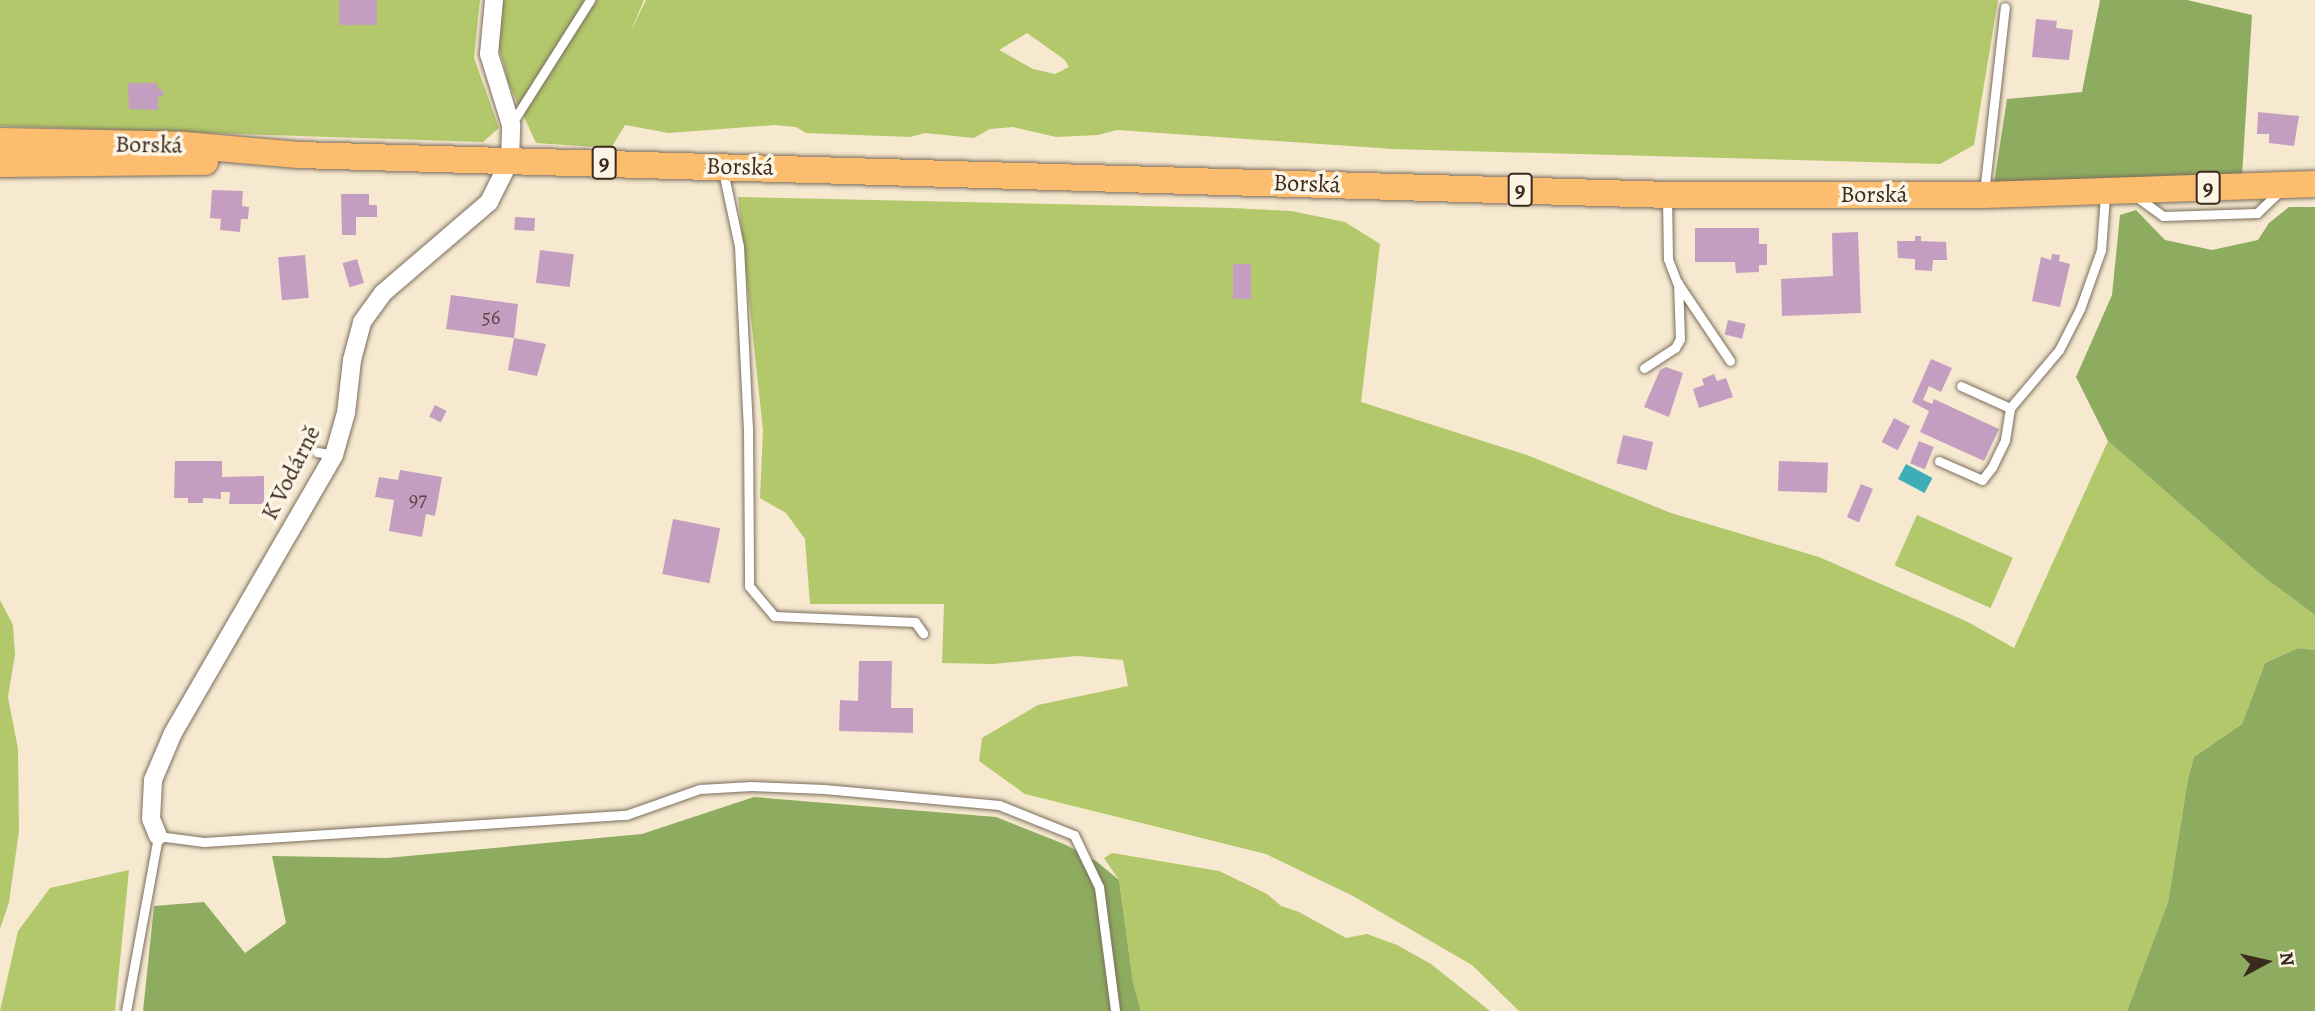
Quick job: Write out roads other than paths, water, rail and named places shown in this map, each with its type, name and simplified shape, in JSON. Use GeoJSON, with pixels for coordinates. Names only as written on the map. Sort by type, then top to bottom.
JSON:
{"type":"FeatureCollection","features":[{"type":"Feature","properties":{"kind":"main road","name":"Borská"},"geometry":{"type":"LineString","coordinates":[[0,141],[184,145],[299,155],[1667,195],[1984,195],[2315,184]]}},
{"type":"Feature","properties":{"kind":"main road","name":"Borská"},"geometry":{"type":"LineString","coordinates":[[0,164],[160,164],[299,155]]}},
{"type":"Feature","properties":{"kind":"street"},"geometry":{"type":"LineString","coordinates":[[494,0],[489,54],[510,125],[510,160]]}},
{"type":"Feature","properties":{"kind":"street","name":"K Vodárně"},"geometry":{"type":"LineString","coordinates":[[158,836],[151,819],[153,780],[173,733],[346,413],[352,360],[362,322],[383,293],[489,202],[510,160]]}},
{"type":"Feature","properties":{"kind":"lane"},"geometry":{"type":"LineString","coordinates":[[510,125],[590,0]]}},
{"type":"Feature","properties":{"kind":"lane"},"geometry":{"type":"LineString","coordinates":[[1984,195],[2005,7]]}},
{"type":"Feature","properties":{"kind":"lane"},"geometry":{"type":"LineString","coordinates":[[722,167],[739,246],[748,427],[749,586],[774,616],[915,622],[923,633]]}},
{"type":"Feature","properties":{"kind":"lane"},"geometry":{"type":"LineString","coordinates":[[1939,461],[1982,480],[2005,440],[2010,408],[2059,350],[2080,309],[2118,192]]}},
{"type":"Feature","properties":{"kind":"lane"},"geometry":{"type":"LineString","coordinates":[[1667,195],[1668,259],[1677,282],[1730,360]]}},
{"type":"Feature","properties":{"kind":"lane"},"geometry":{"type":"LineString","coordinates":[[1644,368],[1675,348],[1680,339],[1677,282]]}},
{"type":"Feature","properties":{"kind":"lane"},"geometry":{"type":"LineString","coordinates":[[1961,386],[2010,408]]}},
{"type":"Feature","properties":{"kind":"lane"},"geometry":{"type":"LineString","coordinates":[[126,1011],[158,836],[204,842],[626,815],[700,789],[751,786],[824,789],[999,804],[1074,835],[1099,887],[1115,1011]]}},
{"type":"Feature","properties":{"kind":"water"},"geometry":{"type":"Polygon","coordinates":[[[1906,464],[1932,478],[1925,493],[1898,479],[1906,464]]]}}]}
